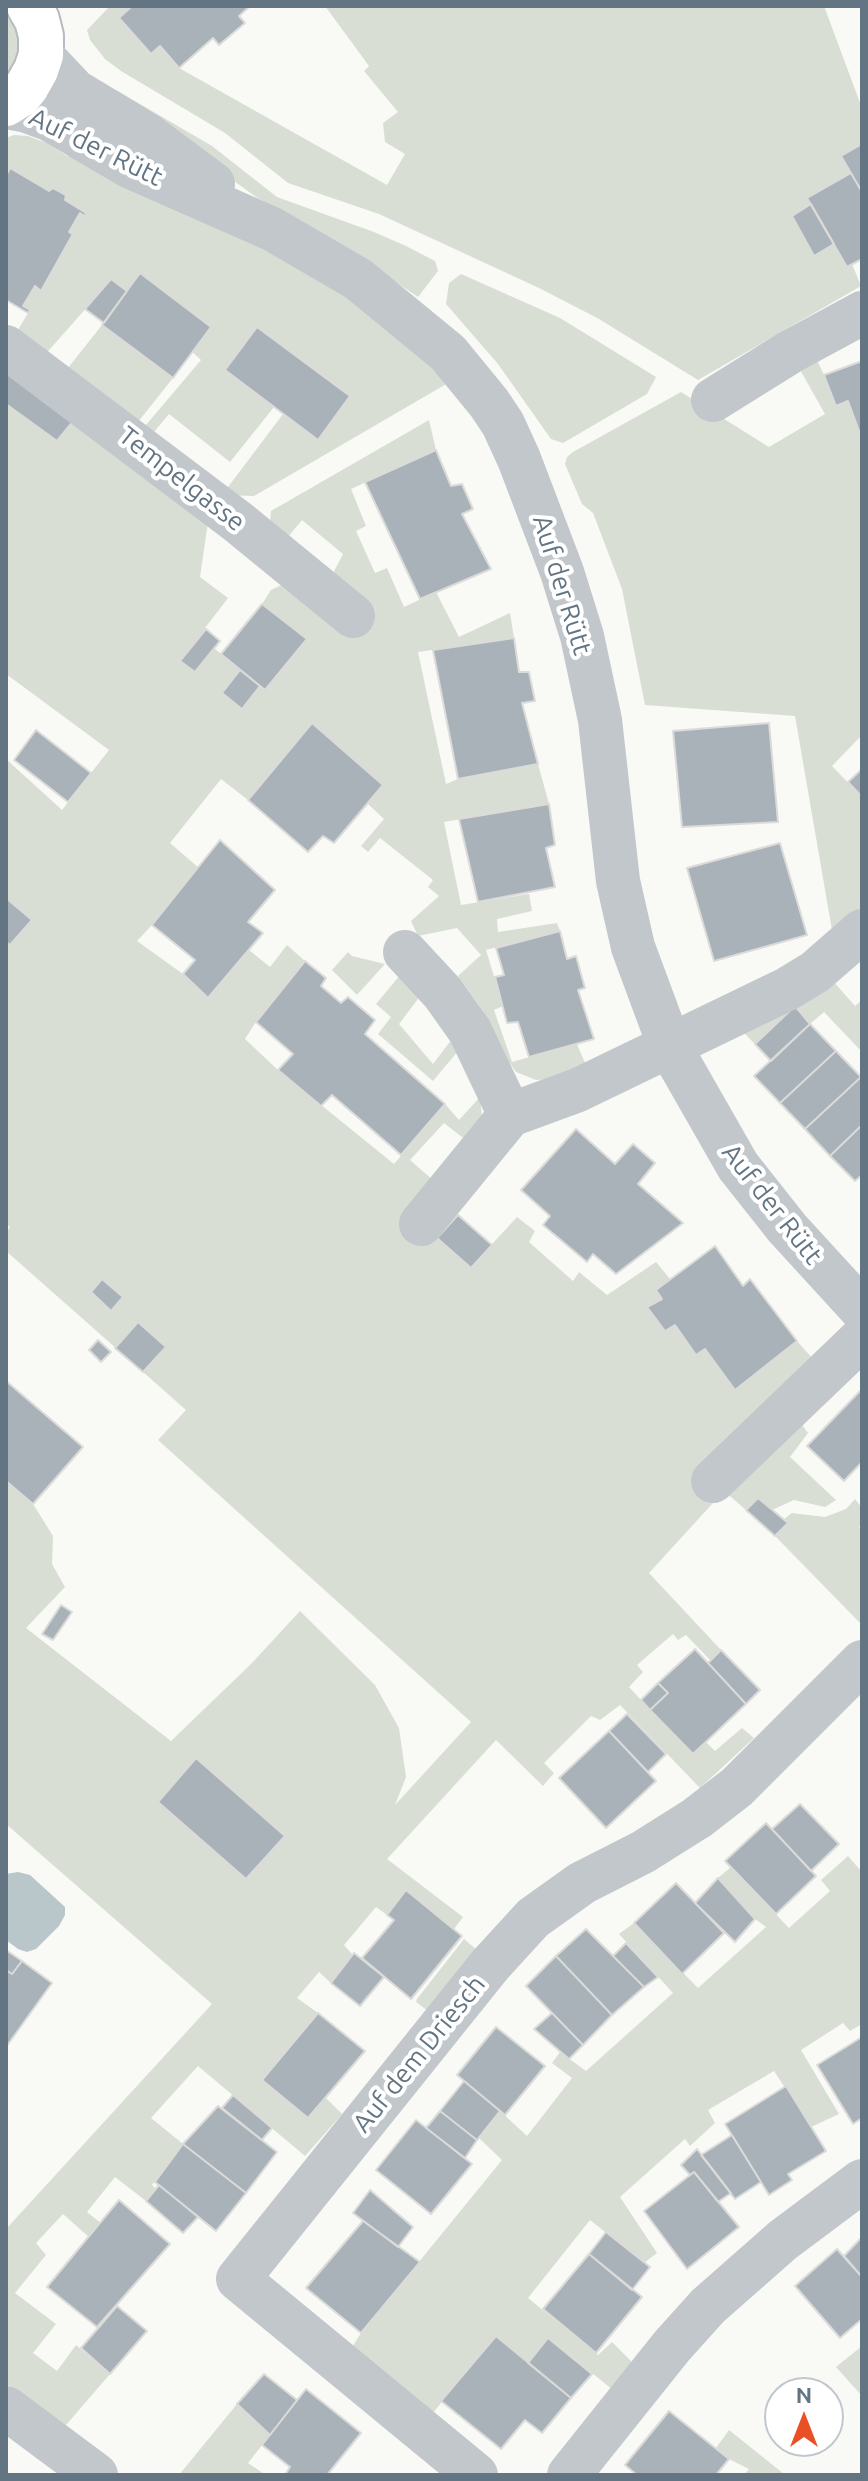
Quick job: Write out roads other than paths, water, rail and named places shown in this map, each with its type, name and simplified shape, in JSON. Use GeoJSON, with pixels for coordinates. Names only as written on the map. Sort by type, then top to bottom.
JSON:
{"type":"FeatureCollection","features":[{"type":"Feature","properties":{"kind":"main road"},"geometry":{"type":"LineString","coordinates":[[6,106],[27,86],[41,55],[41,36],[29,6]]}},
{"type":"Feature","properties":{"kind":"street","name":"Auf der Rütt"},"geometry":{"type":"LineString","coordinates":[[41,55],[75,91],[146,134],[272,229]]}},
{"type":"Feature","properties":{"kind":"street","name":"Auf der Rütt"},"geometry":{"type":"LineString","coordinates":[[6,106],[49,119],[129,166],[272,229],[358,279],[448,353],[473,381],[503,424],[539,509],[582,636],[600,720],[618,881],[637,960],[670,1047],[738,1166],[787,1228],[862,1310]]}},
{"type":"Feature","properties":{"kind":"street"},"geometry":{"type":"LineString","coordinates":[[713,400],[790,352],[862,313]]}},
{"type":"Feature","properties":{"kind":"street","name":"Tempelgasse"},"geometry":{"type":"LineString","coordinates":[[6,347],[238,522],[353,616]]}},
{"type":"Feature","properties":{"kind":"street"},"geometry":{"type":"LineString","coordinates":[[421,1224],[510,1115],[578,1090],[796,983],[834,957],[862,931]]}},
{"type":"Feature","properties":{"kind":"street"},"geometry":{"type":"LineString","coordinates":[[405,952],[443,993],[470,1031],[510,1115]]}},
{"type":"Feature","properties":{"kind":"street"},"geometry":{"type":"LineString","coordinates":[[713,1481],[862,1338]]}},
{"type":"Feature","properties":{"kind":"street","name":"Auf dem Driesch"},"geometry":{"type":"LineString","coordinates":[[476,2475],[238,2279],[490,1965],[533,1918],[582,1883],[643,1852],[737,1787],[862,1662]]}},
{"type":"Feature","properties":{"kind":"street"},"geometry":{"type":"LineString","coordinates":[[569,2475],[708,2306],[783,2240],[862,2181]]}},
{"type":"Feature","properties":{"kind":"street"},"geometry":{"type":"LineString","coordinates":[[6,2408],[96,2475]]}}]}
